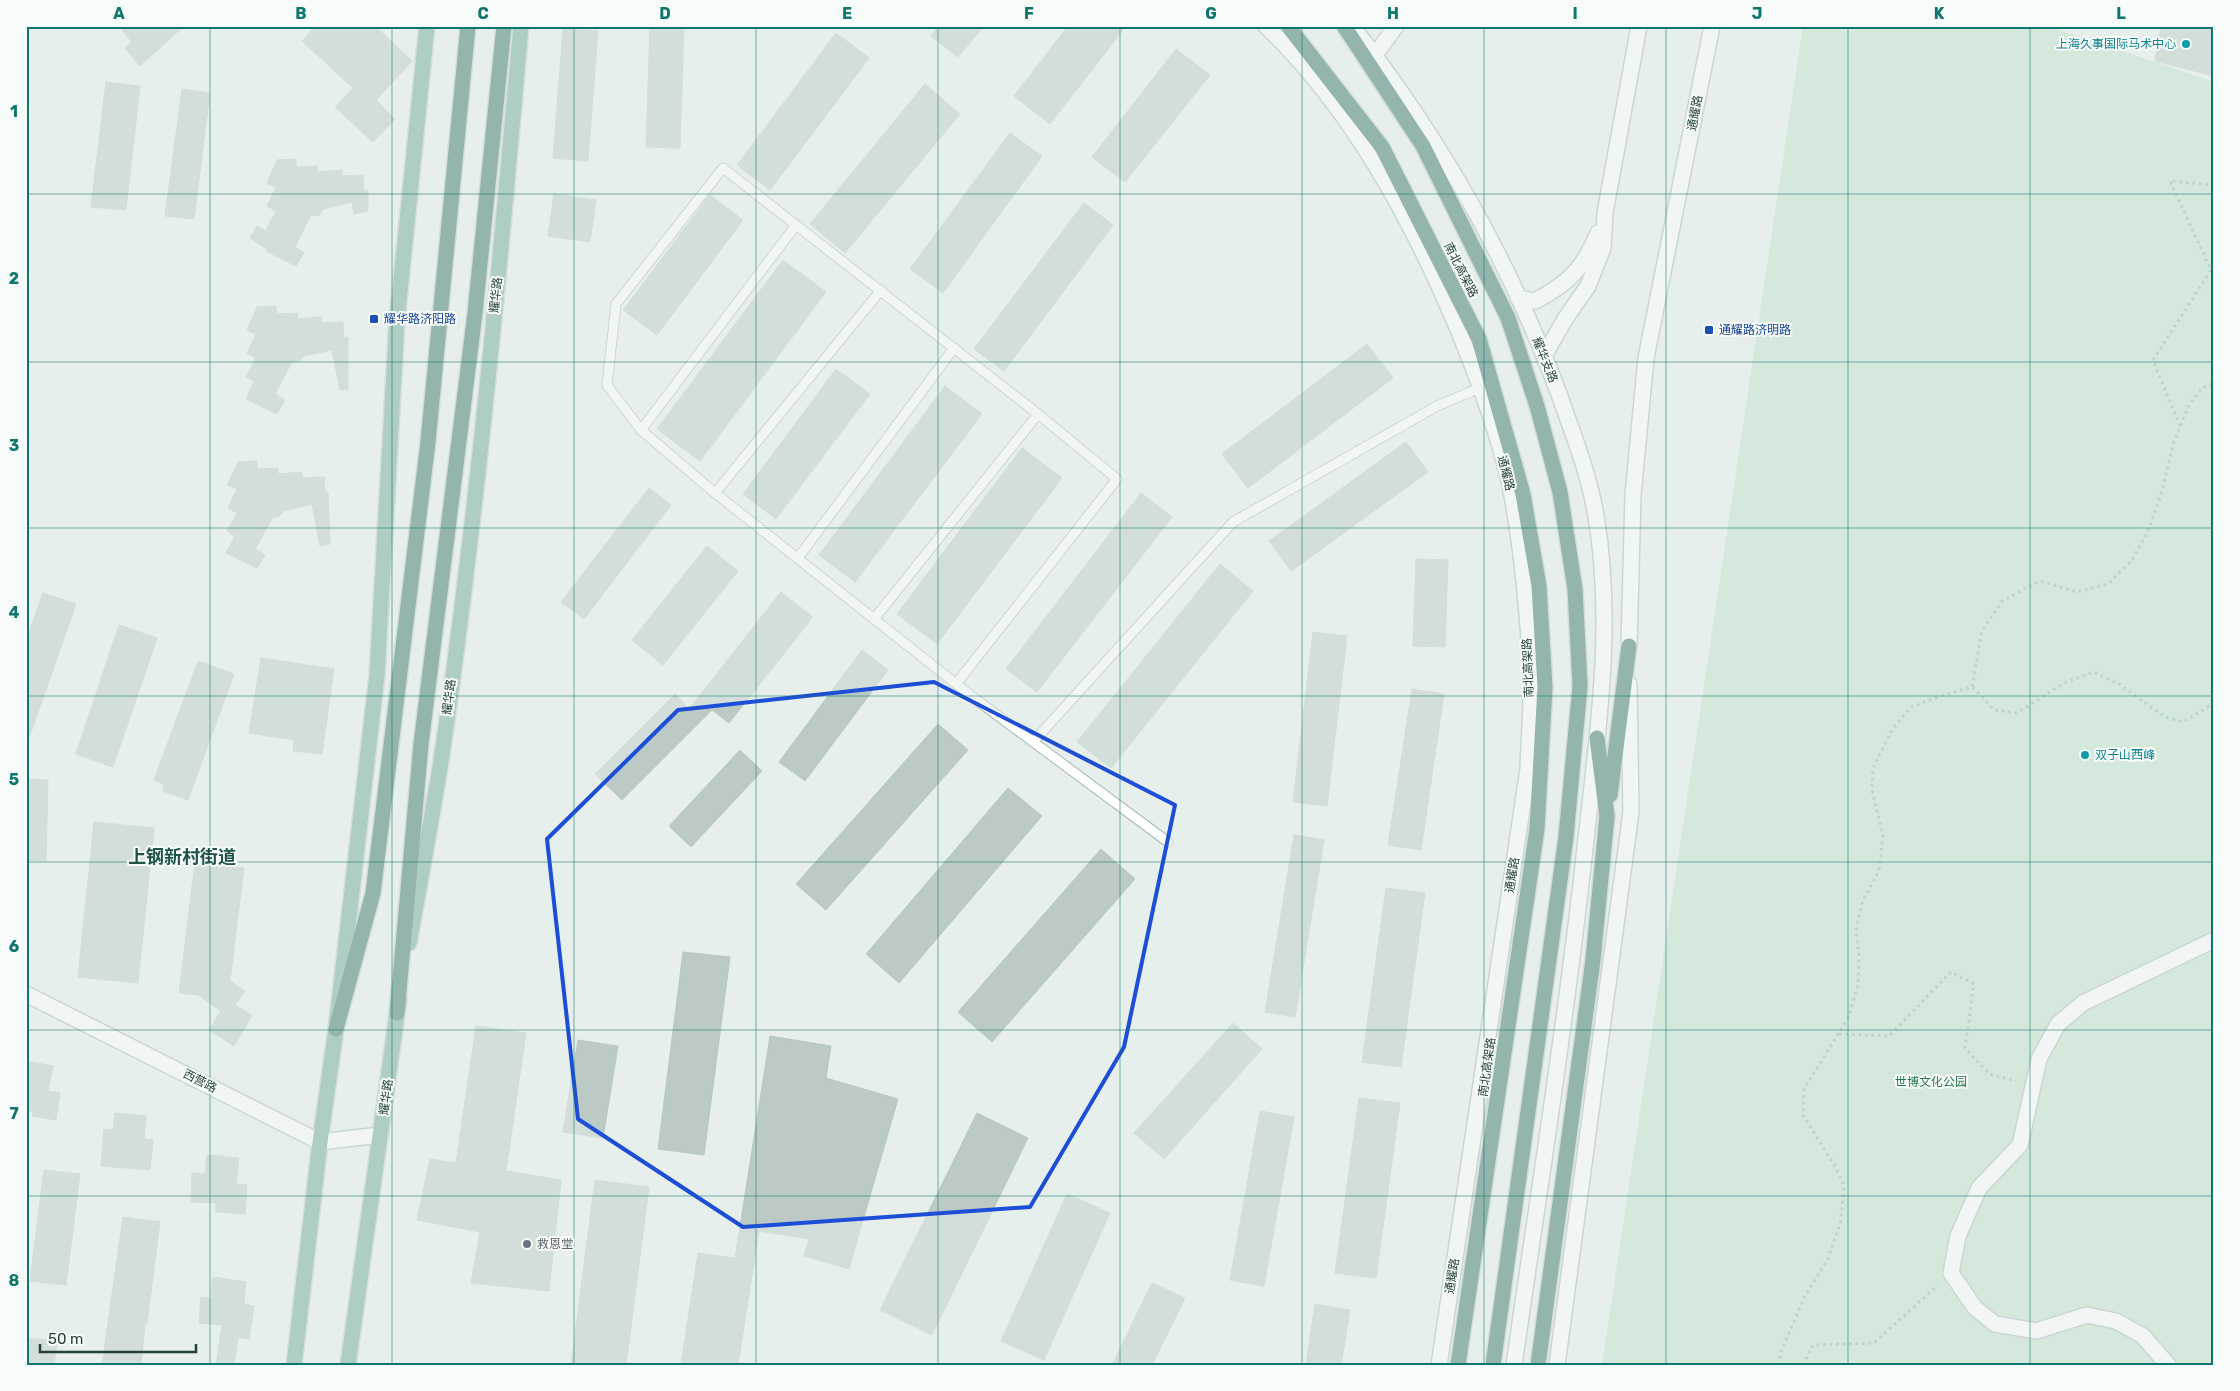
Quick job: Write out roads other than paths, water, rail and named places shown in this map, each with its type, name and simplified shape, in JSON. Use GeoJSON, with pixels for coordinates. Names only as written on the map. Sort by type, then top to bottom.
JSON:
{"type":"FeatureCollection","features":[{"type":"Feature","properties":{"kind":"highway"},"geometry":{"type":"LineString","coordinates":[[336,1029],[373,893],[428,442],[468,26]]}},
{"type":"Feature","properties":{"kind":"highway"},"geometry":{"type":"LineString","coordinates":[[397,1013],[421,744],[474,313],[504,26]]}},
{"type":"Feature","properties":{"kind":"highway","name":"南北高架路"},"geometry":{"type":"LineString","coordinates":[[1288,26],[1382,147],[1479,339],[1523,494],[1539,586],[1546,686],[1537,829],[1458,1365]]}},
{"type":"Feature","properties":{"kind":"highway","name":"南北高架路"},"geometry":{"type":"LineString","coordinates":[[1344,26],[1423,146],[1508,318],[1537,406],[1560,492],[1574,589],[1580,686],[1566,837],[1493,1365]]}},
{"type":"Feature","properties":{"kind":"highway"},"geometry":{"type":"LineString","coordinates":[[1538,1365],[1593,960],[1607,816],[1629,646]]}},
{"type":"Feature","properties":{"kind":"highway"},"geometry":{"type":"LineString","coordinates":[[1597,738],[1607,816]]}},
{"type":"Feature","properties":{"kind":"main road"},"geometry":{"type":"LineString","coordinates":[[294,1365],[320,1142],[336,1029],[377,675],[397,320],[427,26]]}},
{"type":"Feature","properties":{"kind":"main road","name":"耀华路"},"geometry":{"type":"LineString","coordinates":[[348,1365],[397,1013],[444,743],[502,238],[521,26]]}},
{"type":"Feature","properties":{"kind":"street"},"geometry":{"type":"LineString","coordinates":[[1266,26],[1294,53],[1334,105],[1394,194],[1441,289],[1482,387]]}},
{"type":"Feature","properties":{"kind":"street","name":"耀华支路"},"geometry":{"type":"LineString","coordinates":[[1352,26],[1375,55],[1430,133],[1466,194],[1518,298],[1544,356],[1580,453],[1596,514],[1606,631],[1597,738]]}},
{"type":"Feature","properties":{"kind":"street"},"geometry":{"type":"LineString","coordinates":[[1375,55],[1396,26]]}},
{"type":"Feature","properties":{"kind":"street"},"geometry":{"type":"LineString","coordinates":[[1544,356],[1565,319],[1588,286],[1603,248],[1605,213],[1639,26]]}},
{"type":"Feature","properties":{"kind":"street","name":"通耀路"},"geometry":{"type":"LineString","coordinates":[[1557,1365],[1630,812],[1629,646],[1633,495],[1646,358],[1712,26]]}},
{"type":"Feature","properties":{"kind":"street"},"geometry":{"type":"LineString","coordinates":[[1518,298],[1535,301],[1574,276],[1591,251],[1605,213]]}},
{"type":"Feature","properties":{"kind":"street","name":"通耀路"},"geometry":{"type":"LineString","coordinates":[[1439,1365],[1528,769],[1531,677],[1524,582],[1510,484],[1482,387]]}},
{"type":"Feature","properties":{"kind":"street"},"geometry":{"type":"LineString","coordinates":[[1514,1365],[1573,955],[1597,738]]}},
{"type":"Feature","properties":{"kind":"street"},"geometry":{"type":"LineString","coordinates":[[2168,1365],[2143,1336],[2116,1321],[2087,1315],[2036,1331],[1995,1324],[1974,1308],[1951,1273],[1958,1236],[1979,1188],[2020,1145],[2040,1059],[2058,1024],[2083,1003],[2214,940]]}},
{"type":"Feature","properties":{"kind":"street","name":"西营路"},"geometry":{"type":"LineString","coordinates":[[26,994],[320,1142]]}},
{"type":"Feature","properties":{"kind":"street"},"geometry":{"type":"LineString","coordinates":[[320,1142],[380,1135]]}},
{"type":"Feature","properties":{"kind":"lane"},"geometry":{"type":"LineString","coordinates":[[956,684],[1117,479],[881,290],[723,168],[616,304],[608,385],[641,430],[715,493],[956,684],[1168,842]]}},
{"type":"Feature","properties":{"kind":"lane"},"geometry":{"type":"LineString","coordinates":[[641,430],[796,225]]}},
{"type":"Feature","properties":{"kind":"lane"},"geometry":{"type":"LineString","coordinates":[[715,493],[881,290]]}},
{"type":"Feature","properties":{"kind":"lane"},"geometry":{"type":"LineString","coordinates":[[798,558],[954,348]]}},
{"type":"Feature","properties":{"kind":"lane"},"geometry":{"type":"LineString","coordinates":[[1033,742],[1233,522],[1436,406],[1482,387]]}},
{"type":"Feature","properties":{"kind":"lane"},"geometry":{"type":"LineString","coordinates":[[874,619],[1038,414]]}},
{"type":"Feature","properties":{"kind":"place","name":"上海久事国际马术中心"},"geometry":{"type":"Point","coordinates":[2186,44]}},
{"type":"Feature","properties":{"kind":"place","name":"耀华路济阳路"},"geometry":{"type":"Point","coordinates":[374,319]}},
{"type":"Feature","properties":{"kind":"place","name":"通耀路济明路"},"geometry":{"type":"Point","coordinates":[1709,330]}},
{"type":"Feature","properties":{"kind":"place","name":"双子山西峰"},"geometry":{"type":"Point","coordinates":[2085,755]}},
{"type":"Feature","properties":{"kind":"place","name":"救恩堂"},"geometry":{"type":"Point","coordinates":[527,1244]}},
{"type":"Feature","properties":{"kind":"district","name":"上钢新村街道"},"geometry":{"type":"Point","coordinates":[182,857]}},
{"type":"Feature","properties":{"kind":"park label","name":"世博文化公园"},"geometry":{"type":"Point","coordinates":[1931,1082]}}]}
